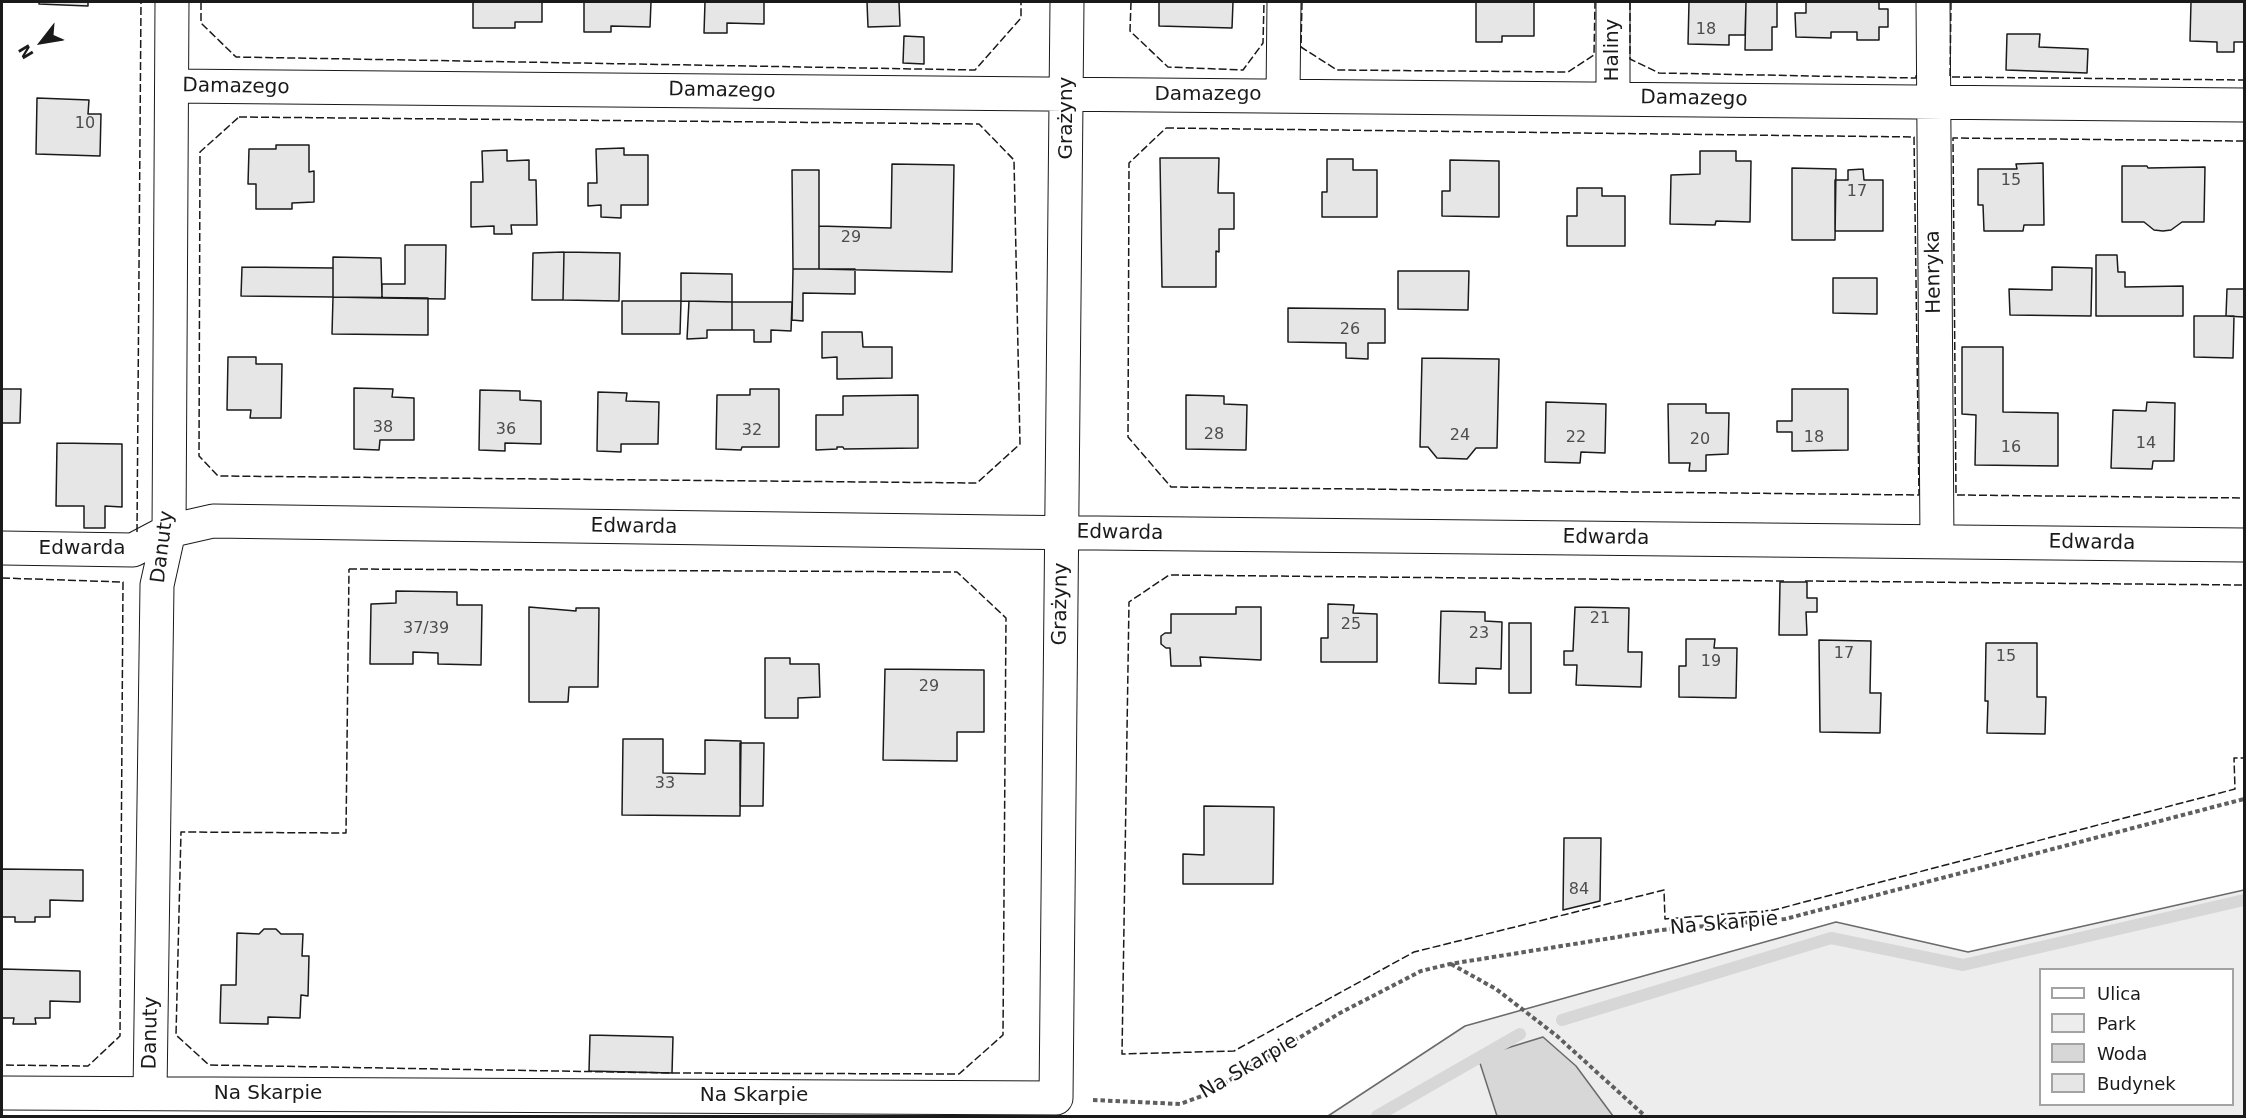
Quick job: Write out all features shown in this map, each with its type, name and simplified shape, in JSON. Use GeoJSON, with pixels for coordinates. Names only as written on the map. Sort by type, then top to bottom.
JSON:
{"type":"FeatureCollection","features":[{"type":"Feature","properties":{"kind":"street","name":"Danuty"},"geometry":{"type":"LineString","coordinates":[[150,1093],[157,585],[169,531],[172,2]]}},
{"type":"Feature","properties":{"kind":"street","name":"Grażyny"},"geometry":{"type":"LineString","coordinates":[[1056,1098],[1067,2]]}},
{"type":"Feature","properties":{"kind":"street"},"geometry":{"type":"LineString","coordinates":[[1284,2],[1284,95]]}},
{"type":"Feature","properties":{"kind":"street","name":"Haliny"},"geometry":{"type":"LineString","coordinates":[[1613,2],[1613,98]]}},
{"type":"Feature","properties":{"kind":"street","name":"Henryka"},"geometry":{"type":"LineString","coordinates":[[1933,2],[1937,542]]}},
{"type":"Feature","properties":{"kind":"street","name":"Damazego"},"geometry":{"type":"LineString","coordinates":[[172,86],[2244,105]]}},
{"type":"Feature","properties":{"kind":"street","name":"Edwarda"},"geometry":{"type":"LineString","coordinates":[[2,548],[133,550],[169,531],[213,521],[2244,545]]}},
{"type":"Feature","properties":{"kind":"street","name":"Na Skarpie"},"geometry":{"type":"LineString","coordinates":[[2,1093],[1056,1098]]}},
{"type":"Feature","properties":{"kind":"path","name":"Na Skarpie"},"geometry":{"type":"LineString","coordinates":[[1056,1098],[1180,1104],[1205,1095],[1340,1013],[1421,971],[1450,964],[1662,930],[1785,919],[2244,799]]}},
{"type":"Feature","properties":{"kind":"path"},"geometry":{"type":"LineString","coordinates":[[1450,964],[1496,989],[1557,1036],[1645,1116]]}},
{"type":"Feature","properties":{"kind":"green space"},"geometry":{"type":"Polygon","coordinates":[[[2244,890],[2244,1116],[1328,1116],[1465,1026],[1836,922],[1968,952],[2244,890]]]}},
{"type":"Feature","properties":{"kind":"water"},"geometry":{"type":"Polygon","coordinates":[[[1543,1037],[1576,1066],[1613,1116],[1497,1116],[1478,1057],[1543,1037]]]}},
{"type":"Feature","properties":{"kind":"building"},"geometry":{"type":"Polygon","coordinates":[[[39,2],[88,2],[88,6],[39,4],[39,2]]]}},
{"type":"Feature","properties":{"kind":"building"},"geometry":{"type":"Polygon","coordinates":[[[473,2],[542,2],[542,22],[515,22],[515,28],[473,28],[473,2]]]}},
{"type":"Feature","properties":{"kind":"building"},"geometry":{"type":"Polygon","coordinates":[[[584,2],[651,2],[650,27],[611,26],[611,32],[584,32],[584,2]]]}},
{"type":"Feature","properties":{"kind":"building"},"geometry":{"type":"Polygon","coordinates":[[[705,2],[764,2],[764,24],[727,23],[727,33],[704,33],[705,2]]]}},
{"type":"Feature","properties":{"kind":"building"},"geometry":{"type":"Polygon","coordinates":[[[867,2],[899,2],[900,26],[868,27],[867,2]]]}},
{"type":"Feature","properties":{"kind":"building"},"geometry":{"type":"Polygon","coordinates":[[[1159,2],[1233,2],[1232,28],[1159,26],[1159,2]]]}},
{"type":"Feature","properties":{"kind":"building"},"geometry":{"type":"Polygon","coordinates":[[[1476,2],[1534,2],[1534,36],[1502,36],[1502,42],[1476,42],[1476,2]]]}},
{"type":"Feature","properties":{"kind":"building"},"geometry":{"type":"Polygon","coordinates":[[[1689,2],[1746,2],[1745,35],[1729,35],[1729,45],[1688,44],[1689,2]]]}},
{"type":"Feature","properties":{"kind":"building"},"geometry":{"type":"Polygon","coordinates":[[[1746,2],[1777,2],[1777,27],[1772,27],[1772,50],[1745,50],[1746,2]]]}},
{"type":"Feature","properties":{"kind":"building"},"geometry":{"type":"Polygon","coordinates":[[[1806,2],[1879,2],[1879,9],[1888,9],[1888,27],[1879,27],[1879,40],[1857,40],[1857,32],[1831,32],[1831,38],[1796,37],[1795,13],[1806,13],[1806,2]]]}},
{"type":"Feature","properties":{"kind":"building"},"geometry":{"type":"Polygon","coordinates":[[[2191,2],[2244,2],[2244,42],[2234,42],[2234,52],[2217,52],[2217,42],[2190,41],[2191,2]]]}},
{"type":"Feature","properties":{"kind":"building"},"geometry":{"type":"Polygon","coordinates":[[[2007,34],[2040,34],[2039,47],[2088,49],[2087,73],[2006,70],[2007,34]]]}},
{"type":"Feature","properties":{"kind":"building"},"geometry":{"type":"Polygon","coordinates":[[[904,36],[924,37],[924,64],[903,63],[904,36]]]}},
{"type":"Feature","properties":{"kind":"building"},"geometry":{"type":"Polygon","coordinates":[[[37,98],[89,100],[88,114],[101,114],[100,156],[36,154],[37,98]]]}},
{"type":"Feature","properties":{"kind":"building"},"geometry":{"type":"Polygon","coordinates":[[[276,145],[309,145],[309,172],[314,171],[314,202],[292,203],[292,209],[256,209],[256,184],[248,184],[249,149],[276,149],[276,145]]]}},
{"type":"Feature","properties":{"kind":"building"},"geometry":{"type":"Polygon","coordinates":[[[624,148],[624,155],[648,155],[648,205],[621,205],[621,218],[601,217],[601,205],[588,206],[588,183],[597,183],[596,149],[624,148]]]}},
{"type":"Feature","properties":{"kind":"building"},"geometry":{"type":"Polygon","coordinates":[[[507,150],[507,161],[529,160],[529,180],[536,180],[537,225],[511,225],[512,234],[494,234],[494,226],[471,227],[471,182],[483,182],[482,151],[507,150]]]}},
{"type":"Feature","properties":{"kind":"building"},"geometry":{"type":"Polygon","coordinates":[[[1700,151],[1736,151],[1736,161],[1751,161],[1750,222],[1716,221],[1715,225],[1670,224],[1671,175],[1700,174],[1700,151]]]}},
{"type":"Feature","properties":{"kind":"building"},"geometry":{"type":"Polygon","coordinates":[[[1160,158],[1219,158],[1218,193],[1234,193],[1234,229],[1219,229],[1219,252],[1216,251],[1216,287],[1162,287],[1160,158]]]}},
{"type":"Feature","properties":{"kind":"building"},"geometry":{"type":"Polygon","coordinates":[[[1327,159],[1353,159],[1353,170],[1377,170],[1377,217],[1322,217],[1322,192],[1327,192],[1327,159]]]}},
{"type":"Feature","properties":{"kind":"building"},"geometry":{"type":"Polygon","coordinates":[[[1450,160],[1499,161],[1499,217],[1442,216],[1442,191],[1450,191],[1450,160]]]}},
{"type":"Feature","properties":{"kind":"building"},"geometry":{"type":"Polygon","coordinates":[[[2043,163],[2044,225],[2024,225],[2023,231],[1984,231],[1983,205],[1978,205],[1978,169],[2017,169],[2016,164],[2043,163]]]}},
{"type":"Feature","properties":{"kind":"building"},"geometry":{"type":"Polygon","coordinates":[[[892,164],[954,165],[952,272],[819,269],[819,226],[891,228],[892,164]]]}},
{"type":"Feature","properties":{"kind":"building"},"geometry":{"type":"Polygon","coordinates":[[[2122,166],[2205,167],[2204,222],[2182,222],[2171,230],[2163,231],[2154,230],[2144,222],[2122,222],[2122,166]]]}},
{"type":"Feature","properties":{"kind":"building"},"geometry":{"type":"Polygon","coordinates":[[[1792,168],[1836,169],[1835,240],[1792,240],[1792,168]]]}},
{"type":"Feature","properties":{"kind":"building"},"geometry":{"type":"Polygon","coordinates":[[[1863,169],[1864,180],[1883,180],[1883,231],[1835,231],[1835,180],[1848,180],[1848,170],[1863,169]]]}},
{"type":"Feature","properties":{"kind":"building"},"geometry":{"type":"Polygon","coordinates":[[[792,170],[819,170],[819,269],[793,269],[792,170]]]}},
{"type":"Feature","properties":{"kind":"building"},"geometry":{"type":"Polygon","coordinates":[[[1577,188],[1602,188],[1602,196],[1625,196],[1625,246],[1567,246],[1567,216],[1577,216],[1577,188]]]}},
{"type":"Feature","properties":{"kind":"building"},"geometry":{"type":"Polygon","coordinates":[[[405,245],[446,245],[445,299],[382,298],[382,284],[405,284],[405,245]]]}},
{"type":"Feature","properties":{"kind":"building"},"geometry":{"type":"Polygon","coordinates":[[[564,252],[620,253],[619,301],[563,300],[564,252]]]}},
{"type":"Feature","properties":{"kind":"building"},"geometry":{"type":"Polygon","coordinates":[[[564,252],[563,300],[532,300],[533,253],[564,252]]]}},
{"type":"Feature","properties":{"kind":"building"},"geometry":{"type":"Polygon","coordinates":[[[2096,255],[2117,255],[2118,272],[2125,272],[2125,287],[2183,286],[2183,316],[2096,316],[2096,255]]]}},
{"type":"Feature","properties":{"kind":"building"},"geometry":{"type":"Polygon","coordinates":[[[333,257],[381,258],[382,298],[333,297],[333,257]]]}},
{"type":"Feature","properties":{"kind":"building"},"geometry":{"type":"Polygon","coordinates":[[[242,267],[333,268],[333,297],[241,296],[242,267]]]}},
{"type":"Feature","properties":{"kind":"building"},"geometry":{"type":"Polygon","coordinates":[[[2052,267],[2092,268],[2091,316],[2010,315],[2009,289],[2052,290],[2052,267]]]}},
{"type":"Feature","properties":{"kind":"building"},"geometry":{"type":"Polygon","coordinates":[[[793,269],[855,269],[855,294],[803,293],[803,321],[792,320],[793,269]]]}},
{"type":"Feature","properties":{"kind":"building"},"geometry":{"type":"Polygon","coordinates":[[[1398,271],[1469,271],[1468,310],[1398,309],[1398,271]]]}},
{"type":"Feature","properties":{"kind":"building"},"geometry":{"type":"Polygon","coordinates":[[[681,273],[732,274],[732,302],[681,301],[681,273]]]}},
{"type":"Feature","properties":{"kind":"building"},"geometry":{"type":"Polygon","coordinates":[[[1833,278],[1877,278],[1877,314],[1833,313],[1833,278]]]}},
{"type":"Feature","properties":{"kind":"building"},"geometry":{"type":"Polygon","coordinates":[[[2227,289],[2244,289],[2244,317],[2226,316],[2227,289]]]}},
{"type":"Feature","properties":{"kind":"building"},"geometry":{"type":"Polygon","coordinates":[[[333,297],[428,298],[428,335],[332,334],[333,297]]]}},
{"type":"Feature","properties":{"kind":"building"},"geometry":{"type":"Polygon","coordinates":[[[622,301],[681,301],[680,334],[622,334],[622,301]]]}},
{"type":"Feature","properties":{"kind":"building"},"geometry":{"type":"Polygon","coordinates":[[[689,301],[732,302],[732,330],[707,330],[707,338],[687,339],[689,301]]]}},
{"type":"Feature","properties":{"kind":"building"},"geometry":{"type":"Polygon","coordinates":[[[732,302],[792,302],[791,331],[771,330],[771,342],[754,342],[754,330],[732,330],[732,302]]]}},
{"type":"Feature","properties":{"kind":"building"},"geometry":{"type":"Polygon","coordinates":[[[1288,308],[1385,309],[1385,343],[1368,343],[1368,359],[1346,358],[1346,343],[1288,342],[1288,308]]]}},
{"type":"Feature","properties":{"kind":"building"},"geometry":{"type":"Polygon","coordinates":[[[2194,316],[2234,316],[2233,358],[2194,357],[2194,316]]]}},
{"type":"Feature","properties":{"kind":"building"},"geometry":{"type":"Polygon","coordinates":[[[822,332],[862,332],[863,347],[892,347],[892,378],[837,379],[837,357],[822,358],[822,332]]]}},
{"type":"Feature","properties":{"kind":"building"},"geometry":{"type":"Polygon","coordinates":[[[1962,347],[2003,347],[2003,412],[2058,413],[2058,466],[1975,465],[1976,415],[1962,414],[1962,347]]]}},
{"type":"Feature","properties":{"kind":"building"},"geometry":{"type":"Polygon","coordinates":[[[228,357],[256,357],[256,364],[282,364],[281,418],[250,418],[251,410],[227,410],[228,357]]]}},
{"type":"Feature","properties":{"kind":"building"},"geometry":{"type":"Polygon","coordinates":[[[1422,358],[1499,359],[1497,448],[1476,448],[1467,459],[1437,458],[1428,447],[1420,447],[1422,358]]]}},
{"type":"Feature","properties":{"kind":"building"},"geometry":{"type":"Polygon","coordinates":[[[354,388],[393,389],[392,397],[414,398],[414,440],[380,440],[379,450],[354,449],[354,388]]]}},
{"type":"Feature","properties":{"kind":"building"},"geometry":{"type":"Polygon","coordinates":[[[2,389],[21,389],[20,423],[2,423],[2,389]]]}},
{"type":"Feature","properties":{"kind":"building"},"geometry":{"type":"Polygon","coordinates":[[[750,389],[779,389],[779,447],[716,449],[717,395],[750,395],[750,389]]]}},
{"type":"Feature","properties":{"kind":"building"},"geometry":{"type":"Polygon","coordinates":[[[1792,389],[1848,389],[1848,450],[1792,451],[1792,432],[1777,432],[1777,421],[1792,421],[1792,389]]]}},
{"type":"Feature","properties":{"kind":"building"},"geometry":{"type":"Polygon","coordinates":[[[480,390],[520,391],[520,400],[541,401],[541,444],[505,443],[505,451],[479,450],[480,390]]]}},
{"type":"Feature","properties":{"kind":"building"},"geometry":{"type":"Polygon","coordinates":[[[598,392],[627,393],[626,401],[659,402],[658,444],[621,444],[621,452],[597,451],[598,392]]]}},
{"type":"Feature","properties":{"kind":"building"},"geometry":{"type":"Polygon","coordinates":[[[918,395],[918,448],[844,449],[837,447],[837,449],[816,450],[816,415],[843,415],[843,396],[918,395]]]}},
{"type":"Feature","properties":{"kind":"building"},"geometry":{"type":"Polygon","coordinates":[[[1186,395],[1224,396],[1224,404],[1247,405],[1246,450],[1186,449],[1186,395]]]}},
{"type":"Feature","properties":{"kind":"building"},"geometry":{"type":"Polygon","coordinates":[[[1546,402],[1606,404],[1605,453],[1581,452],[1580,463],[1545,462],[1546,402]]]}},
{"type":"Feature","properties":{"kind":"building"},"geometry":{"type":"Polygon","coordinates":[[[2147,402],[2175,403],[2174,461],[2153,461],[2152,469],[2111,468],[2113,410],[2146,411],[2147,402]]]}},
{"type":"Feature","properties":{"kind":"building"},"geometry":{"type":"Polygon","coordinates":[[[1668,404],[1706,404],[1706,413],[1729,413],[1728,454],[1706,455],[1706,471],[1689,471],[1690,463],[1669,463],[1668,404]]]}},
{"type":"Feature","properties":{"kind":"building"},"geometry":{"type":"Polygon","coordinates":[[[57,443],[122,444],[122,507],[105,506],[105,528],[84,528],[84,506],[56,506],[57,443]]]}},
{"type":"Feature","properties":{"kind":"building"},"geometry":{"type":"Polygon","coordinates":[[[1780,582],[1807,582],[1807,598],[1817,598],[1817,612],[1806,612],[1807,635],[1779,635],[1780,582]]]}},
{"type":"Feature","properties":{"kind":"building"},"geometry":{"type":"Polygon","coordinates":[[[396,591],[457,592],[457,605],[482,605],[481,665],[438,664],[438,653],[413,652],[413,664],[370,664],[371,604],[396,603],[396,591]]]}},
{"type":"Feature","properties":{"kind":"building"},"geometry":{"type":"Polygon","coordinates":[[[1328,604],[1354,605],[1353,613],[1377,614],[1377,662],[1321,662],[1321,638],[1328,638],[1328,604]]]}},
{"type":"Feature","properties":{"kind":"building"},"geometry":{"type":"Polygon","coordinates":[[[529,607],[576,611],[576,608],[599,608],[598,687],[569,687],[568,702],[529,702],[529,607]]]}},
{"type":"Feature","properties":{"kind":"building"},"geometry":{"type":"Polygon","coordinates":[[[1236,607],[1261,607],[1261,660],[1200,657],[1201,666],[1171,666],[1170,648],[1161,644],[1161,636],[1171,633],[1171,614],[1236,614],[1236,607]]]}},
{"type":"Feature","properties":{"kind":"building"},"geometry":{"type":"Polygon","coordinates":[[[1575,607],[1629,608],[1628,652],[1642,652],[1641,687],[1576,685],[1577,665],[1564,665],[1564,651],[1573,651],[1575,607]]]}},
{"type":"Feature","properties":{"kind":"building"},"geometry":{"type":"Polygon","coordinates":[[[1441,611],[1485,612],[1485,621],[1502,622],[1501,669],[1476,668],[1476,684],[1439,683],[1441,611]]]}},
{"type":"Feature","properties":{"kind":"building"},"geometry":{"type":"Polygon","coordinates":[[[1509,623],[1531,623],[1531,693],[1509,693],[1509,623]]]}},
{"type":"Feature","properties":{"kind":"building"},"geometry":{"type":"Polygon","coordinates":[[[1686,639],[1715,639],[1714,648],[1737,648],[1736,698],[1679,697],[1679,666],[1686,666],[1686,639]]]}},
{"type":"Feature","properties":{"kind":"building"},"geometry":{"type":"Polygon","coordinates":[[[1819,640],[1871,641],[1870,693],[1881,693],[1880,733],[1820,732],[1819,640]]]}},
{"type":"Feature","properties":{"kind":"building"},"geometry":{"type":"Polygon","coordinates":[[[1986,643],[2037,643],[2037,697],[2046,697],[2045,734],[1987,733],[1986,643]]]}},
{"type":"Feature","properties":{"kind":"building"},"geometry":{"type":"Polygon","coordinates":[[[765,658],[790,658],[790,664],[819,664],[820,697],[798,698],[798,718],[765,718],[765,658]]]}},
{"type":"Feature","properties":{"kind":"building"},"geometry":{"type":"Polygon","coordinates":[[[885,669],[984,670],[984,732],[957,732],[957,761],[883,760],[885,669]]]}},
{"type":"Feature","properties":{"kind":"building"},"geometry":{"type":"Polygon","coordinates":[[[623,739],[663,739],[663,773],[705,774],[705,740],[741,741],[740,816],[622,815],[623,739]]]}},
{"type":"Feature","properties":{"kind":"building"},"geometry":{"type":"Polygon","coordinates":[[[740,743],[764,743],[763,806],[740,806],[740,743]]]}},
{"type":"Feature","properties":{"kind":"building"},"geometry":{"type":"Polygon","coordinates":[[[1204,806],[1274,807],[1273,884],[1183,884],[1183,854],[1204,855],[1204,806]]]}},
{"type":"Feature","properties":{"kind":"building"},"geometry":{"type":"Polygon","coordinates":[[[1564,838],[1601,838],[1600,901],[1563,910],[1564,838]]]}},
{"type":"Feature","properties":{"kind":"building"},"geometry":{"type":"Polygon","coordinates":[[[2,869],[83,870],[83,901],[50,900],[50,917],[35,917],[35,922],[15,922],[15,917],[2,917],[2,869]]]}},
{"type":"Feature","properties":{"kind":"building"},"geometry":{"type":"Polygon","coordinates":[[[264,929],[276,929],[281,934],[303,934],[302,956],[309,956],[308,996],[301,995],[300,1018],[268,1017],[268,1024],[220,1023],[221,985],[236,985],[237,933],[259,934],[264,929]]]}},
{"type":"Feature","properties":{"kind":"building"},"geometry":{"type":"Polygon","coordinates":[[[2,969],[80,971],[80,1002],[50,1001],[50,1018],[35,1018],[36,1024],[13,1024],[14,1018],[2,1018],[2,969]]]}},
{"type":"Feature","properties":{"kind":"building"},"geometry":{"type":"Polygon","coordinates":[[[590,1035],[673,1037],[672,1073],[589,1071],[590,1035]]]}},
{"type":"Feature","properties":{"kind":"waterway"},"geometry":{"type":"LineString","coordinates":[[1562,1020],[1831,938],[1963,965],[2244,900]]}},
{"type":"Feature","properties":{"kind":"waterway"},"geometry":{"type":"LineString","coordinates":[[1377,1116],[1520,1034]]}},
{"type":"Feature","properties":{"kind":"fence"},"geometry":{"type":"LineString","coordinates":[[137,532],[141,2]]}},
{"type":"Feature","properties":{"kind":"fence"},"geometry":{"type":"LineString","coordinates":[[201,2],[201,23],[236,57],[975,70],[1021,18],[1021,2]]}},
{"type":"Feature","properties":{"kind":"fence"},"geometry":{"type":"LineString","coordinates":[[1131,2],[1130,31],[1168,67],[1243,70],[1263,43],[1264,2]]}},
{"type":"Feature","properties":{"kind":"fence"},"geometry":{"type":"LineString","coordinates":[[1302,2],[1301,47],[1337,70],[1568,72],[1594,55],[1595,2]]}},
{"type":"Feature","properties":{"kind":"fence"},"geometry":{"type":"LineString","coordinates":[[1630,2],[1630,59],[1659,73],[1916,78],[1916,74]]}},
{"type":"Feature","properties":{"kind":"fence"},"geometry":{"type":"LineString","coordinates":[[1951,2],[1950,77],[2244,80]]}},
{"type":"Feature","properties":{"kind":"fence"},"geometry":{"type":"LineString","coordinates":[[239,117],[979,124],[1014,160],[1020,444],[977,483],[218,476],[199,456],[200,152],[239,117]]}},
{"type":"Feature","properties":{"kind":"fence"},"geometry":{"type":"LineString","coordinates":[[1166,128],[1914,137],[1919,495],[1171,487],[1128,437],[1129,163],[1166,128]]}},
{"type":"Feature","properties":{"kind":"fence"},"geometry":{"type":"LineString","coordinates":[[2244,141],[1953,138],[1956,495],[2244,498]]}},
{"type":"Feature","properties":{"kind":"fence"},"geometry":{"type":"LineString","coordinates":[[349,569],[957,572],[1006,618],[1003,1035],[959,1074],[672,1073],[209,1065],[176,1035],[181,832],[346,833],[349,569]]}},
{"type":"Feature","properties":{"kind":"fence"},"geometry":{"type":"LineString","coordinates":[[1784,581],[1169,575],[1129,602],[1122,1054],[1234,1051],[1414,952],[1664,890],[1665,919],[1774,910],[2235,789],[2234,758],[2244,758]]}},
{"type":"Feature","properties":{"kind":"fence"},"geometry":{"type":"LineString","coordinates":[[2,578],[123,582],[120,1036],[88,1066],[2,1065]]}},
{"type":"Feature","properties":{"kind":"fence"},"geometry":{"type":"LineString","coordinates":[[1805,581],[2244,585]]}}]}
